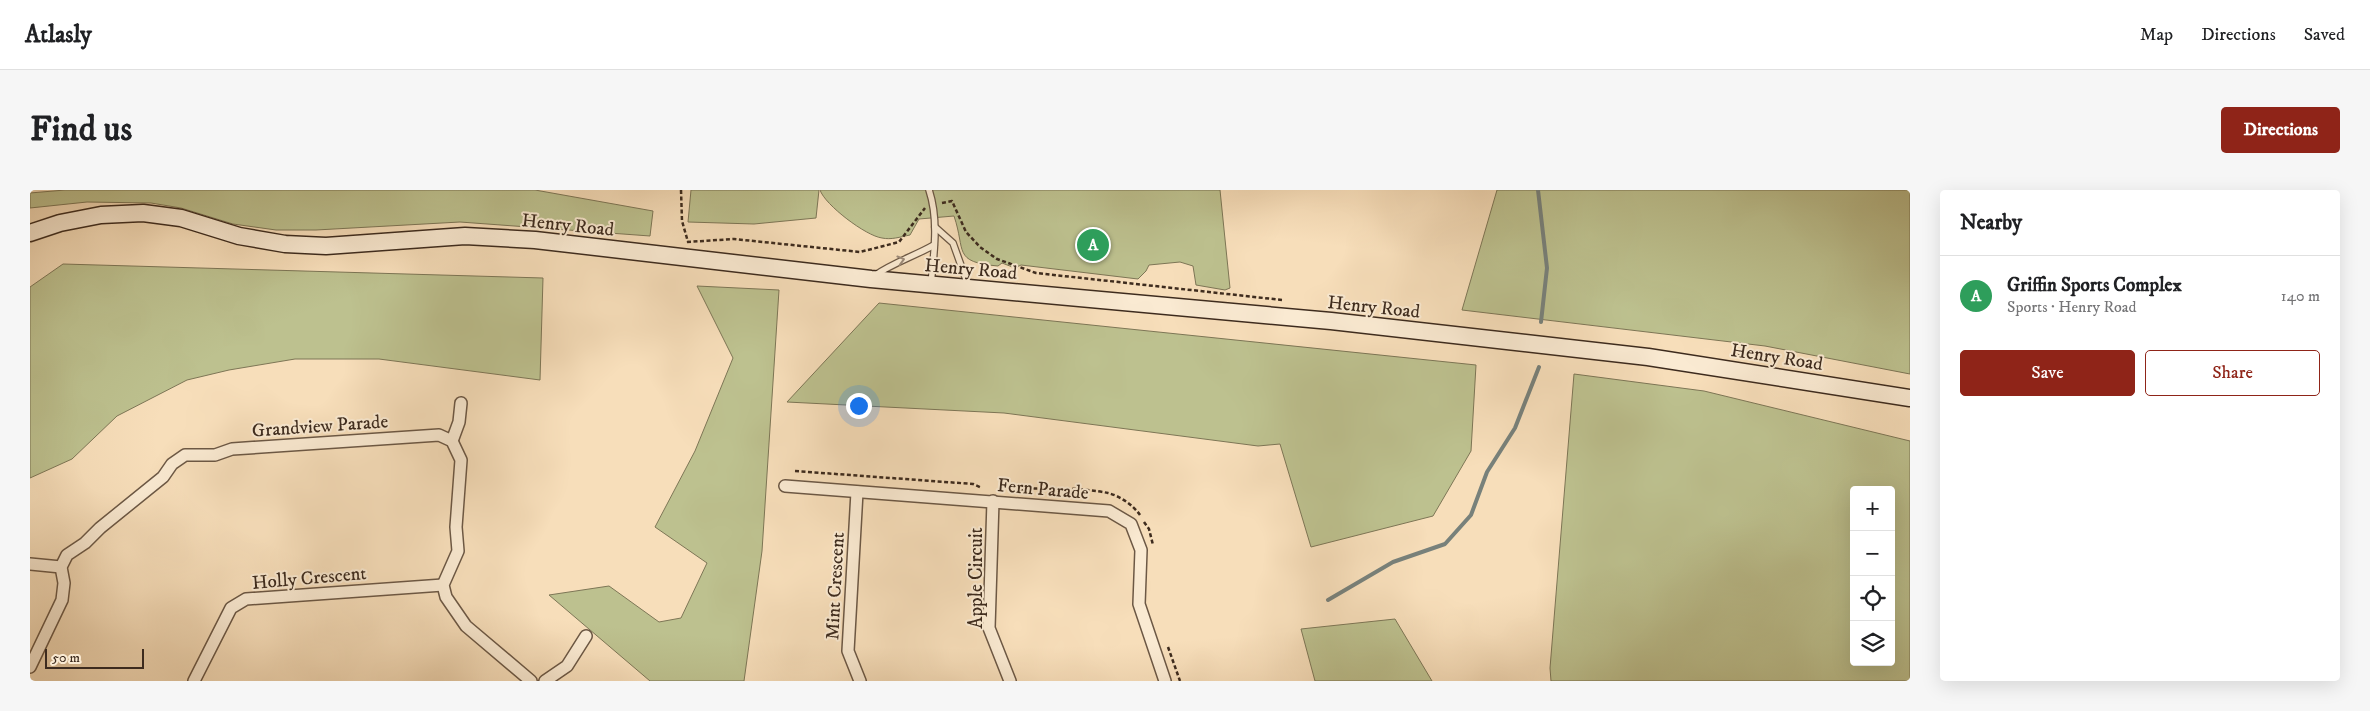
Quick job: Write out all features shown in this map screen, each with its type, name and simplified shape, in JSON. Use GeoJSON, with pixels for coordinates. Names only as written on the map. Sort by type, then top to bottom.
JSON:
{"type":"FeatureCollection","features":[{"type":"Feature","properties":{"kind":"main road","name":"Henry Road"},"geometry":{"type":"LineString","coordinates":[[30,232],[60,223],[101,215],[143,213],[181,218],[239,236],[285,244],[326,246],[438,237],[508,238],[871,279],[1331,321],[1638,356],[1910,398]]}},
{"type":"Feature","properties":{"kind":"street"},"geometry":{"type":"LineString","coordinates":[[461,403],[459,422],[452,441],[461,460],[456,526],[458,551],[443,585],[446,598],[466,626],[531,681]]}},
{"type":"Feature","properties":{"kind":"street","name":"Grandview Parade"},"geometry":{"type":"LineString","coordinates":[[61,567],[68,555],[85,544],[100,528],[164,478],[172,464],[185,455],[215,455],[232,449],[440,435],[452,441]]}},
{"type":"Feature","properties":{"kind":"street","name":"Fern Parade"},"geometry":{"type":"LineString","coordinates":[[786,486],[1109,511],[1131,524],[1141,550],[1139,604],[1165,681]]}},
{"type":"Feature","properties":{"kind":"street","name":"Mint Crescent"},"geometry":{"type":"LineString","coordinates":[[857,492],[848,650],[860,681]]}},
{"type":"Feature","properties":{"kind":"street","name":"Apple Circuit"},"geometry":{"type":"LineString","coordinates":[[993,501],[989,628],[1010,681]]}},
{"type":"Feature","properties":{"kind":"street"},"geometry":{"type":"LineString","coordinates":[[30,564],[61,567],[64,583],[62,600],[30,667]]}},
{"type":"Feature","properties":{"kind":"street","name":"Holly Crescent"},"geometry":{"type":"LineString","coordinates":[[194,681],[231,608],[246,599],[443,585]]}},
{"type":"Feature","properties":{"kind":"street"},"geometry":{"type":"LineString","coordinates":[[545,681],[567,666],[586,636]]}},
{"type":"Feature","properties":{"kind":"lane"},"geometry":{"type":"LineString","coordinates":[[929,190],[933,204],[935,228],[931,284]]}},
{"type":"Feature","properties":{"kind":"lane"},"geometry":{"type":"LineString","coordinates":[[935,228],[953,243],[969,288]]}},
{"type":"Feature","properties":{"kind":"lane"},"geometry":{"type":"LineString","coordinates":[[871,279],[893,263],[912,257],[934,245]]}},
{"type":"Feature","properties":{"kind":"path"},"geometry":{"type":"LineString","coordinates":[[681,190],[682,221],[688,242]]}},
{"type":"Feature","properties":{"kind":"path"},"geometry":{"type":"LineString","coordinates":[[681,243],[734,239],[860,252],[899,242],[911,229],[920,213],[933,204],[952,201],[966,232],[980,247],[997,258],[1036,274],[1288,301]]}},
{"type":"Feature","properties":{"kind":"path"},"geometry":{"type":"LineString","coordinates":[[1734,354],[1764,359]]}},
{"type":"Feature","properties":{"kind":"path"},"geometry":{"type":"LineString","coordinates":[[796,472],[973,484],[985,490]]}},
{"type":"Feature","properties":{"kind":"path"},"geometry":{"type":"LineString","coordinates":[[1006,492],[1034,487],[1109,494],[1136,509],[1149,529],[1154,548]]}},
{"type":"Feature","properties":{"kind":"path"},"geometry":{"type":"LineString","coordinates":[[1167,645],[1180,681]]}},
{"type":"Feature","properties":{"kind":"green space"},"geometry":{"type":"Polygon","coordinates":[[[65,190],[535,190],[653,211],[650,236],[460,222],[316,230],[276,230],[233,224],[181,208],[151,203],[87,202],[30,208],[30,193],[65,190]]]}},
{"type":"Feature","properties":{"kind":"green space"},"geometry":{"type":"Polygon","coordinates":[[[691,190],[819,190],[816,218],[754,224],[688,222],[691,190]]]}},
{"type":"Feature","properties":{"kind":"green space"},"geometry":{"type":"Polygon","coordinates":[[[820,190],[1220,190],[1230,288],[1225,290],[1196,285],[1193,266],[1180,262],[1149,265],[1138,279],[1021,265],[1015,268],[1002,263],[998,266],[983,264],[967,258],[963,253],[954,216],[919,219],[910,235],[885,239],[866,232],[847,219],[830,204],[820,190]]]}},
{"type":"Feature","properties":{"kind":"green space"},"geometry":{"type":"Polygon","coordinates":[[[1497,190],[1910,190],[1910,374],[1765,346],[1462,310],[1497,190]]]}},
{"type":"Feature","properties":{"kind":"green space"},"geometry":{"type":"Polygon","coordinates":[[[63,264],[543,278],[540,380],[379,359],[295,359],[229,370],[187,380],[117,416],[72,459],[30,478],[30,287],[63,264]]]}},
{"type":"Feature","properties":{"kind":"green space"},"geometry":{"type":"Polygon","coordinates":[[[697,286],[779,290],[762,551],[744,681],[650,681],[549,595],[609,586],[659,622],[681,618],[707,563],[655,527],[695,451],[733,358],[697,286]]]}},
{"type":"Feature","properties":{"kind":"green space"},"geometry":{"type":"Polygon","coordinates":[[[879,303],[1476,365],[1471,451],[1433,516],[1311,547],[1280,444],[1258,446],[1004,413],[787,402],[879,303]]]}},
{"type":"Feature","properties":{"kind":"green space"},"geometry":{"type":"Polygon","coordinates":[[[1574,374],[1704,391],[1910,441],[1910,681],[1551,681],[1550,668],[1574,374]]]}},
{"type":"Feature","properties":{"kind":"green space"},"geometry":{"type":"Polygon","coordinates":[[[1395,619],[1432,681],[1315,681],[1301,629],[1395,619]]]}},
{"type":"Feature","properties":{"kind":"waterway"},"geometry":{"type":"LineString","coordinates":[[1538,190],[1547,268],[1541,322]]}},
{"type":"Feature","properties":{"kind":"waterway"},"geometry":{"type":"LineString","coordinates":[[1328,600],[1393,562],[1445,544],[1471,515],[1487,472],[1515,428],[1539,367]]}},
{"type":"Feature","properties":{"kind":"place","name":"Griffin Sports Complex"},"geometry":{"type":"Point","coordinates":[1093,245]}}]}
